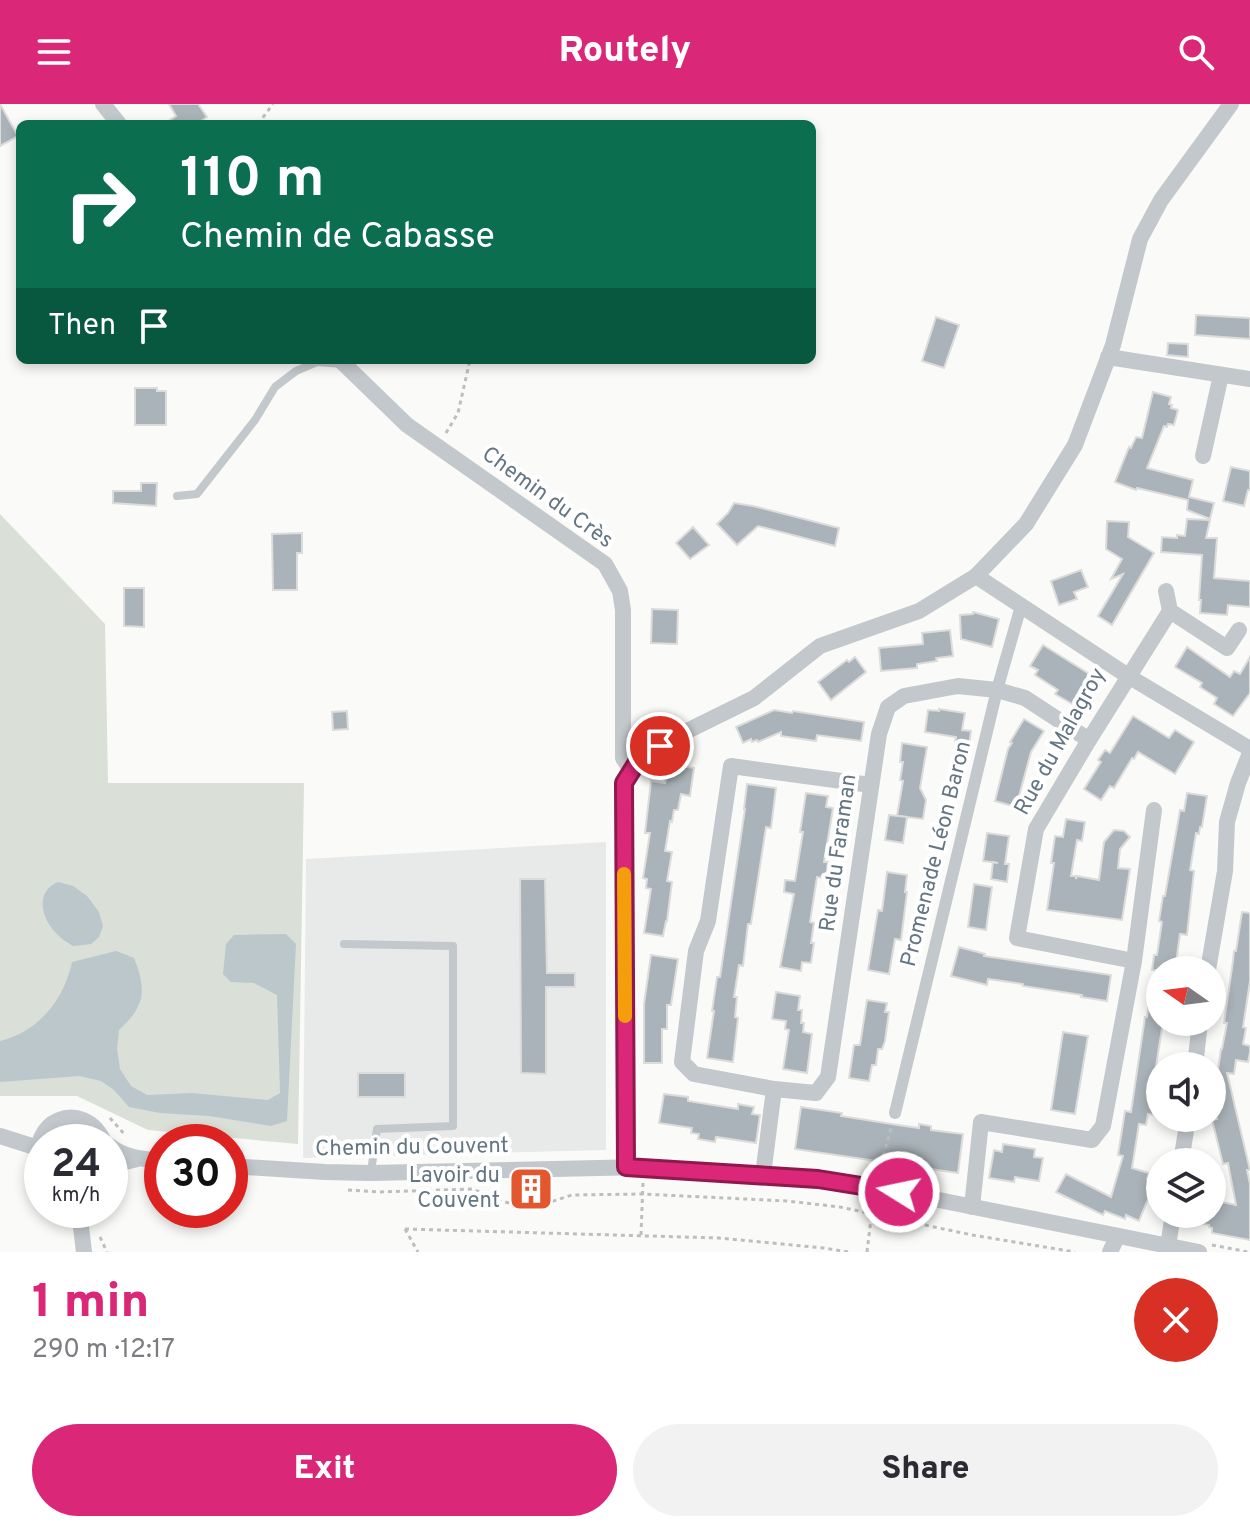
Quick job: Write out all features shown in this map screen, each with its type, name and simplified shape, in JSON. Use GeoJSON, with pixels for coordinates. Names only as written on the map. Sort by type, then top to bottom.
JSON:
{"type":"FeatureCollection","features":[{"type":"Feature","properties":{"kind":"street"},"geometry":{"type":"LineString","coordinates":[[103,104],[116,120]]}},
{"type":"Feature","properties":{"kind":"street"},"geometry":{"type":"LineString","coordinates":[[626,1167],[624,783],[631,770],[639,759],[681,734],[754,698],[820,646],[919,611],[976,576],[1026,524],[1075,445],[1113,345],[1140,239],[1161,200],[1231,104]]}},
{"type":"Feature","properties":{"kind":"street"},"geometry":{"type":"LineString","coordinates":[[1108,357],[1250,379]]}},
{"type":"Feature","properties":{"kind":"street","name":"Chemin du Crès"},"geometry":{"type":"LineString","coordinates":[[344,364],[407,425],[605,564],[620,591],[623,610],[623,758],[631,770]]}},
{"type":"Feature","properties":{"kind":"street"},"geometry":{"type":"LineString","coordinates":[[1203,456],[1221,375]]}},
{"type":"Feature","properties":{"kind":"street","name":"Rue du Malagroy"},"geometry":{"type":"LineString","coordinates":[[976,576],[1128,676],[1036,829],[1017,938],[1134,961]]}},
{"type":"Feature","properties":{"kind":"street"},"geometry":{"type":"LineString","coordinates":[[1166,591],[1170,611],[1128,676],[1250,751],[1227,822],[1225,871],[1210,956]]}},
{"type":"Feature","properties":{"kind":"street","name":"Promenade Léon Baron"},"geometry":{"type":"LineString","coordinates":[[895,1113],[997,690],[1021,606]]}},
{"type":"Feature","properties":{"kind":"street"},"geometry":{"type":"LineString","coordinates":[[1170,611],[1227,648],[1239,630]]}},
{"type":"Feature","properties":{"kind":"street","name":"Rue du Faraman"},"geometry":{"type":"LineString","coordinates":[[774,1089],[816,1093],[828,1077],[879,734],[888,707],[904,696],[958,686],[997,690],[1025,698],[1089,740]]}},
{"type":"Feature","properties":{"kind":"street"},"geometry":{"type":"LineString","coordinates":[[763,1175],[774,1089],[694,1074],[682,1062],[696,951],[708,921],[731,766],[871,785]]}},
{"type":"Feature","properties":{"kind":"street"},"geometry":{"type":"LineString","coordinates":[[972,1207],[981,1122],[1092,1140],[1103,1126],[1134,961],[1154,810]]}},
{"type":"Feature","properties":{"kind":"street"},"geometry":{"type":"LineString","coordinates":[[52,1124],[67,1118],[79,1118],[91,1124]]}},
{"type":"Feature","properties":{"kind":"street"},"geometry":{"type":"LineString","coordinates":[[0,1136],[24,1144]]}},
{"type":"Feature","properties":{"kind":"street"},"geometry":{"type":"LineString","coordinates":[[128,1155],[144,1160]]}},
{"type":"Feature","properties":{"kind":"street"},"geometry":{"type":"LineString","coordinates":[[128,1161],[137,1159]]}},
{"type":"Feature","properties":{"kind":"street","name":"Chemin du Couvent"},"geometry":{"type":"LineString","coordinates":[[248,1167],[371,1173],[643,1167],[818,1179],[972,1207],[1114,1244],[1168,1246],[1199,1252]]}},
{"type":"Feature","properties":{"kind":"street"},"geometry":{"type":"LineString","coordinates":[[81,1228],[84,1252]]}},
{"type":"Feature","properties":{"kind":"street"},"geometry":{"type":"LineString","coordinates":[[1168,1246],[1171,1228]]}},
{"type":"Feature","properties":{"kind":"lane"},"geometry":{"type":"LineString","coordinates":[[177,496],[197,494],[255,420],[275,387],[296,371],[312,364]]}},
{"type":"Feature","properties":{"kind":"lane"},"geometry":{"type":"LineString","coordinates":[[344,944],[453,946],[453,1126],[377,1129],[371,1173]]}},
{"type":"Feature","properties":{"kind":"path"},"geometry":{"type":"LineString","coordinates":[[437,446],[458,413],[469,364]]}},
{"type":"Feature","properties":{"kind":"path"},"geometry":{"type":"LineString","coordinates":[[874,1187],[895,1113]]}},
{"type":"Feature","properties":{"kind":"path"},"geometry":{"type":"LineString","coordinates":[[641,1236],[643,1167]]}},
{"type":"Feature","properties":{"kind":"path","name":"Chemin du Couvent"},"geometry":{"type":"LineString","coordinates":[[336,1190],[473,1189],[513,1204],[541,1205],[572,1195],[642,1194],[787,1201],[840,1207],[972,1235],[1075,1252]]}},
{"type":"Feature","properties":{"kind":"path"},"geometry":{"type":"LineString","coordinates":[[867,1252],[872,1214]]}},
{"type":"Feature","properties":{"kind":"path"},"geometry":{"type":"LineString","coordinates":[[95,1228],[107,1252]]}},
{"type":"Feature","properties":{"kind":"path"},"geometry":{"type":"LineString","coordinates":[[418,1252],[405,1229],[719,1238],[848,1252]]}},
{"type":"Feature","properties":{"kind":"shaded area"},"geometry":{"type":"Polygon","coordinates":[[[0,514],[105,624],[108,783],[304,783],[298,1144],[248,1139],[248,1124],[144,1124],[144,1128],[77,1096],[0,1096],[0,514]]]}},
{"type":"Feature","properties":{"kind":"shaded area"},"geometry":{"type":"Polygon","coordinates":[[[606,842],[606,1150],[303,1158],[306,859],[606,842]]]}},
{"type":"Feature","properties":{"kind":"shaded area"},"geometry":{"type":"Polygon","coordinates":[[[58,882],[73,886],[87,896],[99,912],[103,926],[99,937],[91,944],[73,946],[58,935],[47,920],[43,898],[58,882]]]}},
{"type":"Feature","properties":{"kind":"shaded area"},"geometry":{"type":"Polygon","coordinates":[[[286,934],[296,944],[287,1121],[271,1126],[129,1107],[101,1081],[79,1076],[0,1082],[0,1041],[26,1030],[47,1012],[63,989],[72,962],[116,951],[134,958],[142,989],[139,1005],[119,1030],[117,1049],[120,1069],[131,1086],[147,1095],[192,1093],[268,1100],[280,1093],[277,995],[254,983],[231,982],[223,974],[226,944],[234,935],[286,934]]]}},
{"type":"Feature","properties":{"kind":"building"},"geometry":{"type":"Polygon","coordinates":[[[0,104],[16,137],[0,146],[0,104]]]}},
{"type":"Feature","properties":{"kind":"building"},"geometry":{"type":"Polygon","coordinates":[[[169,104],[198,104],[207,117],[203,120],[170,120],[176,116],[169,104]]]}},
{"type":"Feature","properties":{"kind":"building"},"geometry":{"type":"Polygon","coordinates":[[[1196,315],[1250,318],[1250,339],[1195,335],[1196,315]]]}},
{"type":"Feature","properties":{"kind":"building"},"geometry":{"type":"Polygon","coordinates":[[[936,317],[959,325],[944,368],[922,361],[936,317]]]}},
{"type":"Feature","properties":{"kind":"building"},"geometry":{"type":"Polygon","coordinates":[[[1168,343],[1188,344],[1188,357],[1167,355],[1168,343]]]}},
{"type":"Feature","properties":{"kind":"building"},"geometry":{"type":"Polygon","coordinates":[[[135,388],[166,391],[166,425],[135,425],[135,388]]]}},
{"type":"Feature","properties":{"kind":"building"},"geometry":{"type":"Polygon","coordinates":[[[1153,392],[1171,397],[1171,408],[1178,410],[1174,425],[1164,426],[1147,468],[1193,480],[1189,497],[1214,503],[1210,519],[1187,510],[1188,500],[1136,490],[1115,482],[1129,447],[1136,437],[1142,438],[1153,392]]]}},
{"type":"Feature","properties":{"kind":"building"},"geometry":{"type":"Polygon","coordinates":[[[1231,467],[1250,471],[1250,490],[1244,506],[1223,501],[1231,467]]]}},
{"type":"Feature","properties":{"kind":"building"},"geometry":{"type":"Polygon","coordinates":[[[141,483],[157,483],[156,506],[113,503],[113,491],[141,491],[141,483]]]}},
{"type":"Feature","properties":{"kind":"building"},"geometry":{"type":"Polygon","coordinates":[[[734,503],[839,528],[835,546],[758,526],[737,545],[717,524],[734,503]]]}},
{"type":"Feature","properties":{"kind":"building"},"geometry":{"type":"Polygon","coordinates":[[[1187,519],[1210,520],[1206,538],[1217,538],[1214,578],[1250,581],[1250,607],[1228,605],[1227,615],[1200,613],[1202,555],[1161,552],[1162,537],[1185,536],[1187,519]]]}},
{"type":"Feature","properties":{"kind":"building"},"geometry":{"type":"Polygon","coordinates":[[[1107,521],[1129,522],[1128,537],[1154,553],[1112,625],[1098,616],[1123,574],[1111,579],[1122,559],[1106,549],[1107,521]]]}},
{"type":"Feature","properties":{"kind":"building"},"geometry":{"type":"Polygon","coordinates":[[[693,527],[709,545],[690,559],[676,543],[693,527]]]}},
{"type":"Feature","properties":{"kind":"building"},"geometry":{"type":"Polygon","coordinates":[[[302,533],[302,553],[297,553],[297,590],[273,590],[272,534],[302,533]]]}},
{"type":"Feature","properties":{"kind":"building"},"geometry":{"type":"Polygon","coordinates":[[[1081,570],[1088,587],[1074,592],[1077,599],[1059,605],[1051,581],[1081,570]]]}},
{"type":"Feature","properties":{"kind":"building"},"geometry":{"type":"Polygon","coordinates":[[[124,588],[144,588],[144,627],[124,626],[124,588]]]}},
{"type":"Feature","properties":{"kind":"building"},"geometry":{"type":"Polygon","coordinates":[[[652,609],[678,610],[677,644],[651,643],[652,609]]]}},
{"type":"Feature","properties":{"kind":"building"},"geometry":{"type":"Polygon","coordinates":[[[973,612],[999,619],[992,647],[961,639],[960,615],[973,612]]]}},
{"type":"Feature","properties":{"kind":"building"},"geometry":{"type":"Polygon","coordinates":[[[950,630],[953,656],[917,664],[917,668],[881,671],[879,648],[923,644],[922,633],[950,630]]]}},
{"type":"Feature","properties":{"kind":"building"},"geometry":{"type":"Polygon","coordinates":[[[1043,645],[1099,680],[1081,709],[1055,694],[1058,690],[1035,675],[1038,670],[1030,666],[1043,645]]]}},
{"type":"Feature","properties":{"kind":"building"},"geometry":{"type":"Polygon","coordinates":[[[1187,647],[1230,677],[1234,671],[1240,674],[1250,657],[1250,693],[1233,716],[1214,704],[1217,698],[1200,687],[1202,683],[1175,667],[1187,647]]]}},
{"type":"Feature","properties":{"kind":"building"},"geometry":{"type":"Polygon","coordinates":[[[855,657],[866,672],[831,700],[818,682],[855,657]]]}},
{"type":"Feature","properties":{"kind":"building"},"geometry":{"type":"Polygon","coordinates":[[[774,710],[864,722],[861,741],[817,735],[816,741],[781,736],[781,732],[758,742],[751,739],[743,743],[736,727],[774,710]]]}},
{"type":"Feature","properties":{"kind":"building"},"geometry":{"type":"Polygon","coordinates":[[[928,710],[965,713],[962,730],[971,731],[969,746],[955,744],[956,737],[925,732],[928,710]]]}},
{"type":"Feature","properties":{"kind":"building"},"geometry":{"type":"Polygon","coordinates":[[[347,711],[348,729],[333,730],[332,712],[347,711]]]}},
{"type":"Feature","properties":{"kind":"building"},"geometry":{"type":"Polygon","coordinates":[[[1133,716],[1169,738],[1175,730],[1194,742],[1175,774],[1138,752],[1114,788],[1110,786],[1101,800],[1084,789],[1101,762],[1098,760],[1105,750],[1110,753],[1133,716]]]}},
{"type":"Feature","properties":{"kind":"building"},"geometry":{"type":"Polygon","coordinates":[[[1024,719],[1044,731],[1031,752],[1016,807],[995,801],[1010,742],[1024,719]]]}},
{"type":"Feature","properties":{"kind":"building"},"geometry":{"type":"Polygon","coordinates":[[[902,743],[927,747],[920,788],[926,800],[923,819],[897,816],[903,781],[900,780],[902,743]]]}},
{"type":"Feature","properties":{"kind":"building"},"geometry":{"type":"Polygon","coordinates":[[[668,764],[694,768],[690,796],[681,794],[678,810],[674,810],[670,821],[665,851],[672,852],[667,881],[672,882],[663,936],[644,933],[651,889],[646,888],[647,879],[643,878],[650,833],[645,833],[651,781],[665,783],[668,764]]]}},
{"type":"Feature","properties":{"kind":"building"},"geometry":{"type":"Polygon","coordinates":[[[747,784],[776,788],[771,828],[766,827],[751,924],[748,924],[743,966],[739,965],[734,997],[737,997],[735,1017],[738,1018],[733,1062],[707,1058],[747,784]]]}},
{"type":"Feature","properties":{"kind":"building"},"geometry":{"type":"Polygon","coordinates":[[[806,793],[828,796],[826,807],[833,808],[824,862],[828,862],[826,878],[817,877],[810,922],[814,923],[811,963],[802,962],[801,971],[780,967],[794,894],[784,892],[785,880],[795,881],[806,793]]]}},
{"type":"Feature","properties":{"kind":"building"},"geometry":{"type":"Polygon","coordinates":[[[1187,793],[1207,796],[1202,827],[1199,834],[1196,833],[1190,870],[1194,871],[1187,935],[1180,934],[1177,956],[1154,956],[1157,955],[1162,922],[1159,921],[1180,810],[1184,811],[1187,793]]]}},
{"type":"Feature","properties":{"kind":"building"},"geometry":{"type":"Polygon","coordinates":[[[889,815],[907,817],[903,843],[885,840],[889,815]]]}},
{"type":"Feature","properties":{"kind":"building"},"geometry":{"type":"Polygon","coordinates":[[[1066,819],[1085,822],[1082,841],[1077,840],[1071,876],[1076,876],[1076,879],[1077,876],[1099,880],[1104,842],[1114,830],[1124,831],[1130,837],[1120,849],[1118,868],[1130,869],[1122,920],[1047,910],[1055,836],[1063,837],[1066,819]]]}},
{"type":"Feature","properties":{"kind":"building"},"geometry":{"type":"Polygon","coordinates":[[[987,833],[1009,836],[1005,864],[1009,864],[1007,882],[991,879],[993,862],[983,861],[987,833]]]}},
{"type":"Feature","properties":{"kind":"building"},"geometry":{"type":"Polygon","coordinates":[[[887,872],[907,875],[901,940],[895,939],[889,974],[868,970],[878,910],[882,911],[887,872]]]}},
{"type":"Feature","properties":{"kind":"building"},"geometry":{"type":"Polygon","coordinates":[[[520,879],[545,879],[547,973],[575,973],[575,987],[546,987],[546,1074],[521,1073],[520,879]]]}},
{"type":"Feature","properties":{"kind":"building"},"geometry":{"type":"Polygon","coordinates":[[[974,884],[992,887],[986,930],[968,927],[974,884]]]}},
{"type":"Feature","properties":{"kind":"building"},"geometry":{"type":"Polygon","coordinates":[[[1242,912],[1250,913],[1250,981],[1243,1044],[1250,1046],[1250,1052],[1248,1062],[1236,1060],[1234,1074],[1227,1073],[1250,1170],[1247,1170],[1250,1240],[1212,1233],[1212,1228],[1226,1228],[1226,1203],[1236,1205],[1226,1163],[1226,1148],[1219,1148],[1215,1132],[1226,1132],[1226,1052],[1221,1052],[1226,1036],[1226,1009],[1242,912]]]}},
{"type":"Feature","properties":{"kind":"building"},"geometry":{"type":"Polygon","coordinates":[[[959,947],[984,956],[1111,975],[1107,1001],[1023,984],[988,979],[987,985],[951,976],[959,947]]]}},
{"type":"Feature","properties":{"kind":"building"},"geometry":{"type":"Polygon","coordinates":[[[651,955],[678,959],[671,1005],[667,1005],[667,1029],[662,1029],[662,1063],[644,1063],[644,1004],[651,955]]]}},
{"type":"Feature","properties":{"kind":"building"},"geometry":{"type":"Polygon","coordinates":[[[776,992],[800,996],[798,1010],[802,1010],[803,1032],[812,1034],[807,1073],[783,1069],[789,1030],[785,1029],[786,1021],[772,1019],[776,992]]]}},
{"type":"Feature","properties":{"kind":"building"},"geometry":{"type":"Polygon","coordinates":[[[867,1000],[887,1003],[885,1012],[889,1012],[885,1041],[882,1049],[878,1049],[876,1065],[872,1065],[869,1081],[849,1078],[854,1045],[860,1045],[867,1000]]]}},
{"type":"Feature","properties":{"kind":"building"},"geometry":{"type":"Polygon","coordinates":[[[1145,1017],[1146,1036],[1161,1036],[1158,1052],[1146,1052],[1146,1125],[1139,1124],[1132,1168],[1146,1172],[1146,1204],[1139,1221],[1105,1211],[1103,1215],[1056,1192],[1066,1174],[1111,1197],[1123,1156],[1118,1155],[1125,1111],[1131,1112],[1145,1017]]]}},
{"type":"Feature","properties":{"kind":"building"},"geometry":{"type":"Polygon","coordinates":[[[1063,1032],[1088,1036],[1075,1114],[1051,1110],[1063,1032]]]}},
{"type":"Feature","properties":{"kind":"building"},"geometry":{"type":"Polygon","coordinates":[[[358,1073],[405,1073],[405,1097],[358,1097],[358,1073]]]}},
{"type":"Feature","properties":{"kind":"building"},"geometry":{"type":"Polygon","coordinates":[[[664,1094],[738,1109],[738,1104],[754,1107],[752,1114],[760,1115],[756,1143],[716,1137],[715,1142],[698,1139],[699,1134],[691,1133],[692,1128],[659,1123],[664,1094]]]}},
{"type":"Feature","properties":{"kind":"building"},"geometry":{"type":"Polygon","coordinates":[[[801,1107],[898,1125],[931,1126],[931,1130],[963,1134],[958,1173],[795,1149],[801,1107]]]}},
{"type":"Feature","properties":{"kind":"building"},"geometry":{"type":"Polygon","coordinates":[[[1003,1144],[1035,1149],[1034,1157],[1043,1158],[1039,1181],[1015,1177],[1014,1182],[989,1178],[994,1150],[1002,1152],[1003,1144]]]}},
{"type":"Feature","properties":{"kind":"building","name":"Lavoir du Couvent"},"geometry":{"type":"Polygon","coordinates":[[[518,1182],[543,1182],[543,1196],[518,1196],[518,1182]]]}},
{"type":"Feature","properties":{"kind":"slow traffic"},"geometry":{"type":"LineString","coordinates":[[624,874],[625,1016]]}},
{"type":"Feature","properties":{"kind":"place","name":"Lavoir du Couvent"},"geometry":{"type":"Point","coordinates":[531,1189]}},
{"type":"Feature","properties":{"kind":"route"},"geometry":{"type":"LineString","coordinates":[[660,746],[639,759],[624,783],[626,1167],[818,1179],[899,1192]]}}]}
